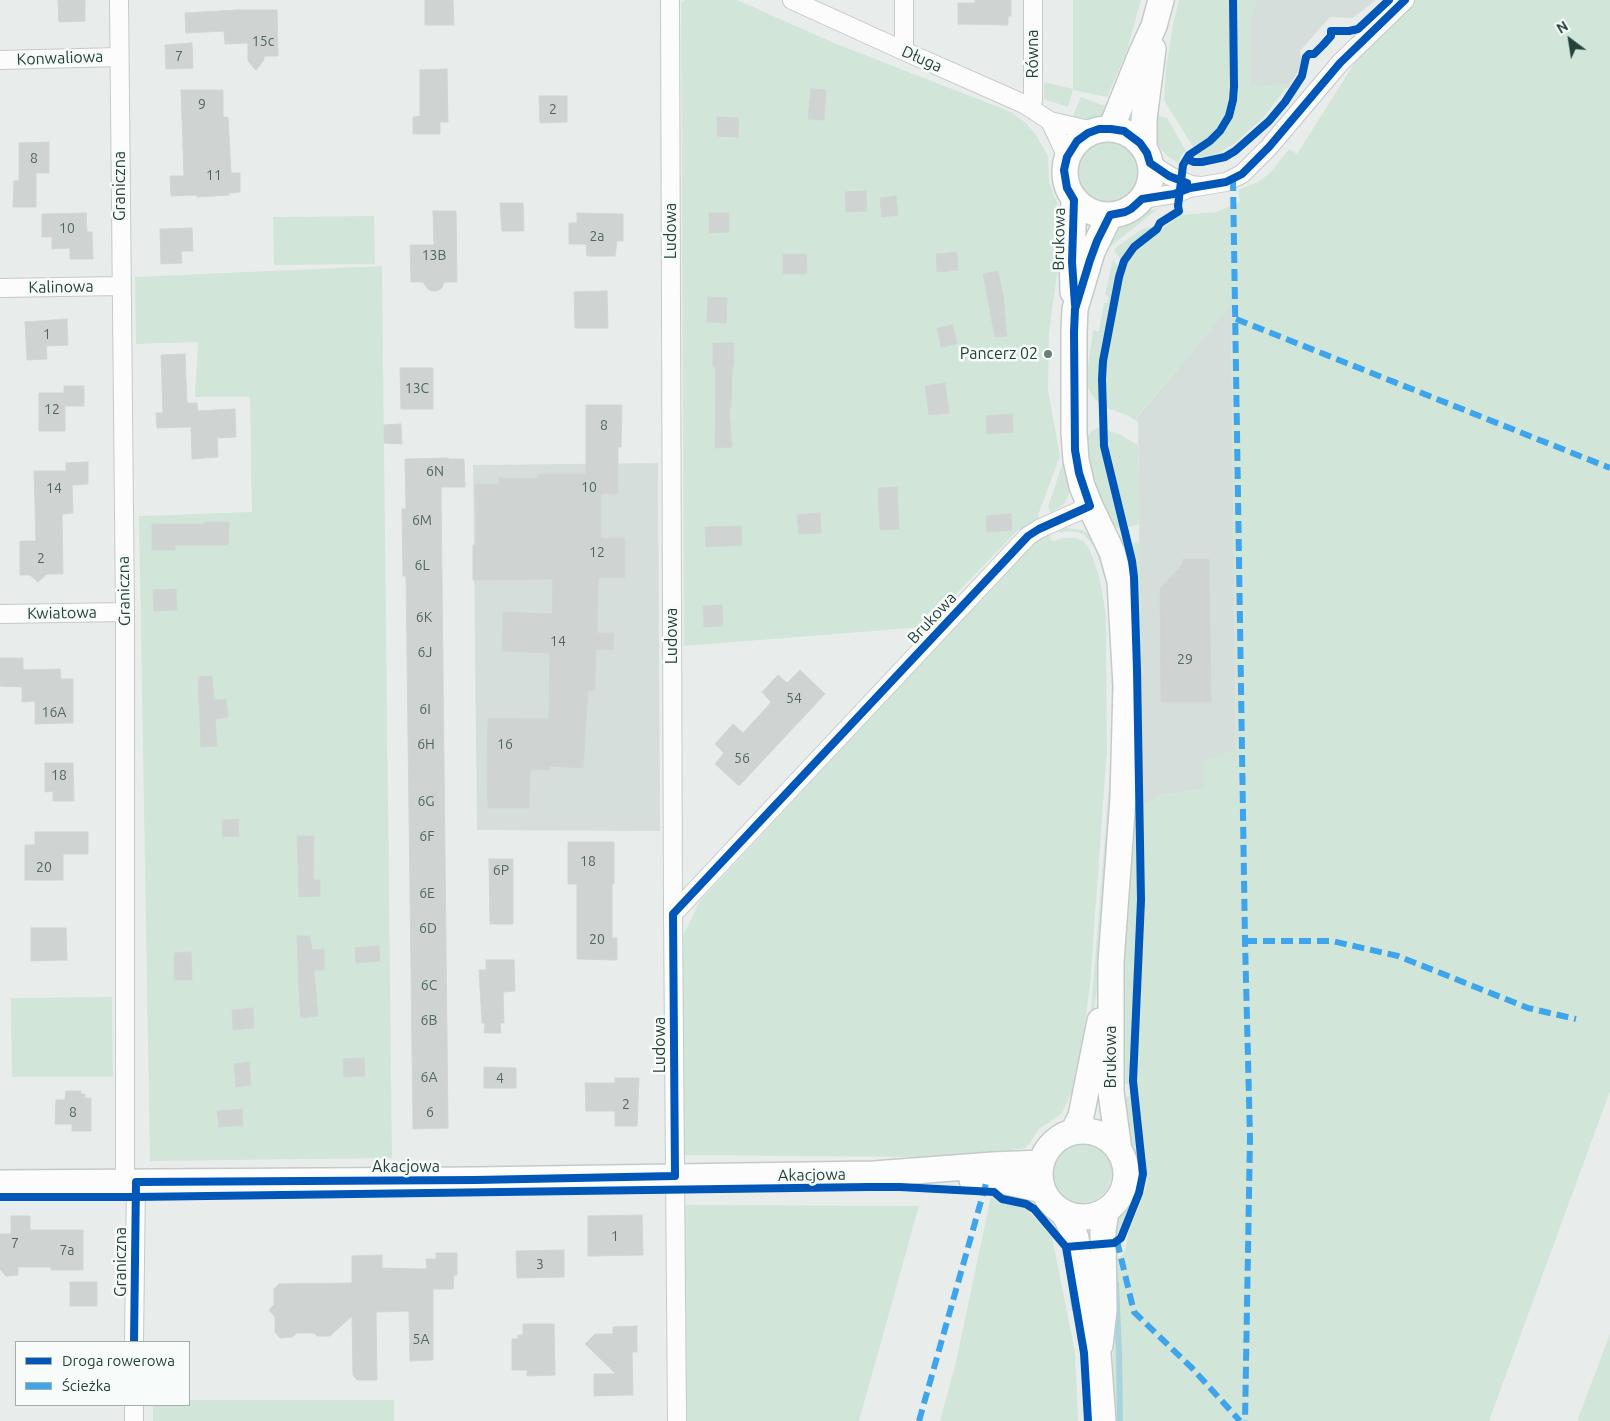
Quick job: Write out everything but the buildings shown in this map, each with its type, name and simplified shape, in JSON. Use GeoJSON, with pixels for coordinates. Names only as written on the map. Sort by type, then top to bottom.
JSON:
{"type":"FeatureCollection","features":[{"type":"Feature","properties":{"kind":"street","name":"Graniczna"},"geometry":{"type":"LineString","coordinates":[[119,0],[130,1183],[134,1341]]}},
{"type":"Feature","properties":{"kind":"street","name":"Ludowa"},"geometry":{"type":"LineString","coordinates":[[670,0],[673,914],[677,1421]]}},
{"type":"Feature","properties":{"kind":"street","name":"Długa"},"geometry":{"type":"LineString","coordinates":[[792,0],[1029,107],[1050,121],[1102,130]]}},
{"type":"Feature","properties":{"kind":"street"},"geometry":{"type":"LineString","coordinates":[[904,0],[904,51]]}},
{"type":"Feature","properties":{"kind":"street","name":"Równa"},"geometry":{"type":"LineString","coordinates":[[1029,107],[1032,100],[1033,0]]}},
{"type":"Feature","properties":{"kind":"street"},"geometry":{"type":"LineString","coordinates":[[1102,130],[1154,26],[1161,0]]}},
{"type":"Feature","properties":{"kind":"street"},"geometry":{"type":"LineString","coordinates":[[1142,198],[1174,194],[1190,188],[1226,182],[1242,174],[1340,63],[1405,0]]}},
{"type":"Feature","properties":{"kind":"street"},"geometry":{"type":"LineString","coordinates":[[1154,26],[1143,125],[1147,156],[1150,182],[1142,198],[1125,212],[1110,215],[1093,213],[1074,200],[1065,182],[1064,170],[1067,157],[1077,141],[1102,130],[1130,134],[1147,156],[1170,176],[1191,185],[1201,186]]}},
{"type":"Feature","properties":{"kind":"street","name":"Konwaliowa"},"geometry":{"type":"LineString","coordinates":[[0,60],[119,57]]}},
{"type":"Feature","properties":{"kind":"street"},"geometry":{"type":"LineString","coordinates":[[1050,121],[1067,157]]}},
{"type":"Feature","properties":{"kind":"street","name":"Brukowa"},"geometry":{"type":"LineString","coordinates":[[1074,200],[1072,262],[1075,310],[1075,450],[1082,486],[1112,552],[1120,580],[1126,686],[1123,798],[1111,962],[1111,1092],[1119,1151]]}},
{"type":"Feature","properties":{"kind":"street","name":"Brukowa"},"geometry":{"type":"LineString","coordinates":[[1075,310],[1094,249],[1110,215]]}},
{"type":"Feature","properties":{"kind":"street","name":"Kalinowa"},"geometry":{"type":"LineString","coordinates":[[0,288],[121,286]]}},
{"type":"Feature","properties":{"kind":"street","name":"Brukowa"},"geometry":{"type":"LineString","coordinates":[[673,914],[1028,536],[1039,529],[1090,506]]}},
{"type":"Feature","properties":{"kind":"street","name":"Kwiatowa"},"geometry":{"type":"LineString","coordinates":[[0,614],[124,612]]}},
{"type":"Feature","properties":{"kind":"street","name":"Brukowa"},"geometry":{"type":"LineString","coordinates":[[1073,1132],[1081,1116],[1111,962]]}},
{"type":"Feature","properties":{"kind":"street"},"geometry":{"type":"LineString","coordinates":[[1073,1132],[1092,1132],[1103,1136],[1113,1143],[1119,1151],[1125,1167],[1125,1184],[1118,1199],[1106,1211],[1096,1216],[1074,1216],[1064,1213],[1048,1200],[1040,1177],[1041,1163],[1048,1148],[1060,1137],[1073,1132]]}},
{"type":"Feature","properties":{"kind":"street","name":"Akacjowa"},"geometry":{"type":"LineString","coordinates":[[874,1174],[1041,1163]]}},
{"type":"Feature","properties":{"kind":"street","name":"Akacjowa"},"geometry":{"type":"LineString","coordinates":[[0,1183],[466,1180],[874,1174],[1002,1181],[1043,1190]]}},
{"type":"Feature","properties":{"kind":"street"},"geometry":{"type":"LineString","coordinates":[[1102,1421],[1098,1354],[1104,1310],[1103,1234],[1106,1211]]}},
{"type":"Feature","properties":{"kind":"street"},"geometry":{"type":"LineString","coordinates":[[1064,1213],[1075,1236],[1085,1304],[1098,1354]]}},
{"type":"Feature","properties":{"kind":"street"},"geometry":{"type":"LineString","coordinates":[[134,1406],[134,1421]]}},
{"type":"Feature","properties":{"kind":"shaded area"},"geometry":{"type":"Polygon","coordinates":[[[1236,0],[1376,0],[1353,18],[1330,17],[1300,51],[1301,60],[1298,71],[1288,88],[1238,88],[1236,0]]]}},
{"type":"Feature","properties":{"kind":"shaded area"},"geometry":{"type":"Polygon","coordinates":[[[1231,305],[1236,750],[1204,789],[1162,795],[1142,806],[1138,416],[1231,305]]]}},
{"type":"Feature","properties":{"kind":"shaded area"},"geometry":{"type":"Polygon","coordinates":[[[658,463],[660,831],[477,830],[473,465],[658,463]]]}},
{"type":"Feature","properties":{"kind":"green space"},"geometry":{"type":"Polygon","coordinates":[[[685,0],[737,0],[834,43],[1011,112],[1026,123],[1036,135],[1048,156],[1049,182],[1057,202],[1059,259],[1049,333],[1048,390],[1060,456],[1038,515],[1040,519],[1021,532],[1019,529],[924,627],[684,646],[681,3],[685,0]]]}},
{"type":"Feature","properties":{"kind":"green space"},"geometry":{"type":"Polygon","coordinates":[[[1073,0],[1141,0],[1127,51],[1107,97],[1073,90],[1068,107],[1044,99],[1044,82],[1073,89],[1073,0]]]}},
{"type":"Feature","properties":{"kind":"green space"},"geometry":{"type":"Polygon","coordinates":[[[1179,0],[1229,0],[1231,87],[1226,114],[1217,129],[1208,138],[1193,147],[1164,100],[1166,69],[1179,0]]]}},
{"type":"Feature","properties":{"kind":"green space"},"geometry":{"type":"Polygon","coordinates":[[[1237,0],[1257,0],[1251,19],[1251,86],[1289,84],[1264,117],[1234,144],[1218,153],[1199,158],[1197,154],[1223,134],[1235,107],[1239,88],[1237,0]]]}},
{"type":"Feature","properties":{"kind":"green space"},"geometry":{"type":"Polygon","coordinates":[[[1415,0],[1610,0],[1610,1091],[1489,1421],[1114,1421],[1111,1261],[1115,1261],[1123,1254],[1126,1247],[1128,1233],[1146,1189],[1147,1177],[1136,1086],[1144,906],[1142,806],[1162,795],[1204,789],[1204,760],[1236,750],[1231,306],[1138,415],[1138,422],[1127,415],[1106,408],[1105,369],[1108,345],[1123,272],[1127,261],[1137,249],[1180,215],[1216,212],[1240,202],[1238,190],[1258,182],[1270,173],[1289,149],[1297,154],[1364,48],[1415,0]]]}},
{"type":"Feature","properties":{"kind":"green space"},"geometry":{"type":"Polygon","coordinates":[[[1081,97],[1102,105],[1113,105],[1105,114],[1091,121],[1072,118],[1081,97]]]}},
{"type":"Feature","properties":{"kind":"green space"},"geometry":{"type":"Polygon","coordinates":[[[1153,114],[1167,118],[1186,151],[1182,154],[1178,163],[1166,155],[1154,137],[1153,114]]]}},
{"type":"Feature","properties":{"kind":"green space"},"geometry":{"type":"Polygon","coordinates":[[[1108,141],[1120,143],[1130,150],[1137,160],[1139,172],[1137,184],[1130,194],[1120,201],[1108,203],[1096,201],[1086,194],[1079,184],[1077,172],[1079,160],[1086,150],[1096,143],[1108,141]]]}},
{"type":"Feature","properties":{"kind":"green space"},"geometry":{"type":"Polygon","coordinates":[[[1159,208],[1111,246],[1107,244],[1123,223],[1141,213],[1159,208]]]}},
{"type":"Feature","properties":{"kind":"green space"},"geometry":{"type":"Polygon","coordinates":[[[374,216],[375,264],[274,265],[273,217],[374,216]]]}},
{"type":"Feature","properties":{"kind":"green space"},"geometry":{"type":"Polygon","coordinates":[[[1153,227],[1127,250],[1121,260],[1114,250],[1142,229],[1153,227]]]}},
{"type":"Feature","properties":{"kind":"green space"},"geometry":{"type":"Polygon","coordinates":[[[1113,259],[1118,267],[1101,349],[1099,403],[1092,395],[1086,380],[1093,330],[1099,331],[1104,303],[1107,303],[1109,296],[1105,295],[1113,259]]]}},
{"type":"Feature","properties":{"kind":"green space"},"geometry":{"type":"Polygon","coordinates":[[[382,266],[392,1158],[150,1161],[139,516],[252,512],[250,397],[195,397],[198,342],[136,344],[135,277],[382,266]]]}},
{"type":"Feature","properties":{"kind":"green space"},"geometry":{"type":"Polygon","coordinates":[[[1097,428],[1100,429],[1103,458],[1121,529],[1110,523],[1092,478],[1086,443],[1088,436],[1097,428]]]}},
{"type":"Feature","properties":{"kind":"green space"},"geometry":{"type":"Polygon","coordinates":[[[1107,430],[1121,435],[1138,445],[1140,524],[1128,527],[1109,455],[1107,430]]]}},
{"type":"Feature","properties":{"kind":"green space"},"geometry":{"type":"Polygon","coordinates":[[[1065,456],[1071,489],[1064,504],[1051,513],[1048,507],[1065,456]]]}},
{"type":"Feature","properties":{"kind":"green space"},"geometry":{"type":"Polygon","coordinates":[[[1066,528],[1082,530],[1094,540],[1111,589],[1116,726],[1103,950],[1088,1049],[1112,748],[1111,613],[1106,583],[1094,547],[1085,535],[1067,531],[1060,533],[1059,531],[1066,528]]]}},
{"type":"Feature","properties":{"kind":"green space"},"geometry":{"type":"Polygon","coordinates":[[[1049,534],[1051,540],[1054,541],[1062,538],[1076,538],[1083,541],[1088,547],[1101,585],[1106,616],[1107,749],[1090,985],[1081,1055],[1072,1092],[1062,1113],[1038,1130],[1025,1148],[993,1152],[922,1157],[683,1155],[681,940],[700,901],[1036,540],[1049,534]]]}},
{"type":"Feature","properties":{"kind":"green space"},"geometry":{"type":"Polygon","coordinates":[[[1140,541],[1141,673],[1136,571],[1131,544],[1140,541]]]}},
{"type":"Feature","properties":{"kind":"green space"},"geometry":{"type":"Polygon","coordinates":[[[1136,788],[1138,903],[1130,1083],[1118,1085],[1118,974],[1133,794],[1136,788]]]}},
{"type":"Feature","properties":{"kind":"green space"},"geometry":{"type":"Polygon","coordinates":[[[112,997],[113,1077],[12,1077],[11,998],[112,997]]]}},
{"type":"Feature","properties":{"kind":"green space"},"geometry":{"type":"Polygon","coordinates":[[[1131,1096],[1140,1166],[1128,1138],[1119,1098],[1131,1096]]]}},
{"type":"Feature","properties":{"kind":"green space"},"geometry":{"type":"Polygon","coordinates":[[[1075,1141],[1087,1141],[1103,1150],[1110,1160],[1112,1172],[1110,1184],[1103,1194],[1087,1203],[1075,1203],[1064,1198],[1055,1189],[1050,1178],[1050,1166],[1055,1155],[1064,1146],[1075,1141]]]}},
{"type":"Feature","properties":{"kind":"green space"},"geometry":{"type":"Polygon","coordinates":[[[1138,1187],[1121,1235],[1118,1238],[1110,1239],[1115,1219],[1138,1187]]]}},
{"type":"Feature","properties":{"kind":"green space"},"geometry":{"type":"Polygon","coordinates":[[[991,1196],[999,1202],[1026,1208],[1052,1237],[1075,1352],[1078,1421],[940,1421],[956,1362],[991,1196]]]}},
{"type":"Feature","properties":{"kind":"green space"},"geometry":{"type":"Polygon","coordinates":[[[685,1205],[919,1206],[859,1421],[684,1421],[685,1205]]]}},
{"type":"Feature","properties":{"kind":"green space"},"geometry":{"type":"Polygon","coordinates":[[[1610,1334],[1610,1421],[1577,1421],[1610,1334]]]}},
{"type":"Feature","properties":{"kind":"green space"},"geometry":{"type":"Polygon","coordinates":[[[190,1400],[394,1400],[394,1421],[153,1421],[153,1406],[190,1406],[190,1400]]]}},
{"type":"Feature","properties":{"kind":"waterway"},"geometry":{"type":"LineString","coordinates":[[1116,1285],[1120,1421]]}},
{"type":"Feature","properties":{"kind":"marked path"},"geometry":{"type":"LineString","coordinates":[[1233,179],[1245,941],[1250,1137],[1245,1421]]}},
{"type":"Feature","properties":{"kind":"marked path"},"geometry":{"type":"LineString","coordinates":[[1236,319],[1610,468]]}},
{"type":"Feature","properties":{"kind":"marked path"},"geometry":{"type":"LineString","coordinates":[[1245,941],[1332,941],[1398,956],[1528,1008],[1576,1019]]}},
{"type":"Feature","properties":{"kind":"marked path"},"geometry":{"type":"LineString","coordinates":[[919,1421],[987,1180]]}},
{"type":"Feature","properties":{"kind":"marked path"},"geometry":{"type":"LineString","coordinates":[[1117,1241],[1134,1312],[1192,1368],[1240,1421]]}},
{"type":"Feature","properties":{"kind":"cycle path"},"geometry":{"type":"LineString","coordinates":[[1066,1247],[1114,1243],[1121,1238],[1139,1193],[1143,1174],[1133,1081],[1141,900],[1134,577],[1132,561],[1104,446],[1103,361],[1119,277],[1124,261],[1134,247],[1157,229],[1160,223],[1179,211],[1183,165],[1189,155],[1210,141],[1220,131],[1229,116],[1234,87],[1233,0]]}},
{"type":"Feature","properties":{"kind":"cycle path"},"geometry":{"type":"LineString","coordinates":[[1187,159],[1194,162],[1202,162],[1225,157],[1235,151],[1269,121],[1285,102],[1302,76],[1306,57],[1309,54],[1314,54],[1323,45],[1331,36],[1331,31],[1358,29],[1389,0]]}},
{"type":"Feature","properties":{"kind":"cycle path"},"geometry":{"type":"LineString","coordinates":[[134,1341],[136,1182],[475,1180],[675,1176],[673,914],[1028,536],[1039,529],[1090,506],[1079,473],[1075,450],[1075,309],[1097,241],[1110,215],[1125,212],[1142,199],[1226,182],[1242,174],[1269,147],[1340,63],[1405,0]]}},
{"type":"Feature","properties":{"kind":"cycle path"},"geometry":{"type":"LineString","coordinates":[[1075,305],[1072,262],[1074,200],[1067,188],[1064,170],[1067,157],[1077,141],[1088,133],[1099,129],[1124,131],[1140,143],[1147,153],[1150,163],[1169,176],[1187,183]]}},
{"type":"Feature","properties":{"kind":"cycle path"},"geometry":{"type":"LineString","coordinates":[[0,1197],[135,1197],[868,1187],[994,1192],[1002,1199],[1026,1204],[1034,1209],[1066,1247],[1084,1353],[1088,1421]]}},
{"type":"Feature","properties":{"kind":"place","name":"Pancerz 02"},"geometry":{"type":"Point","coordinates":[1048,354]}}]}
